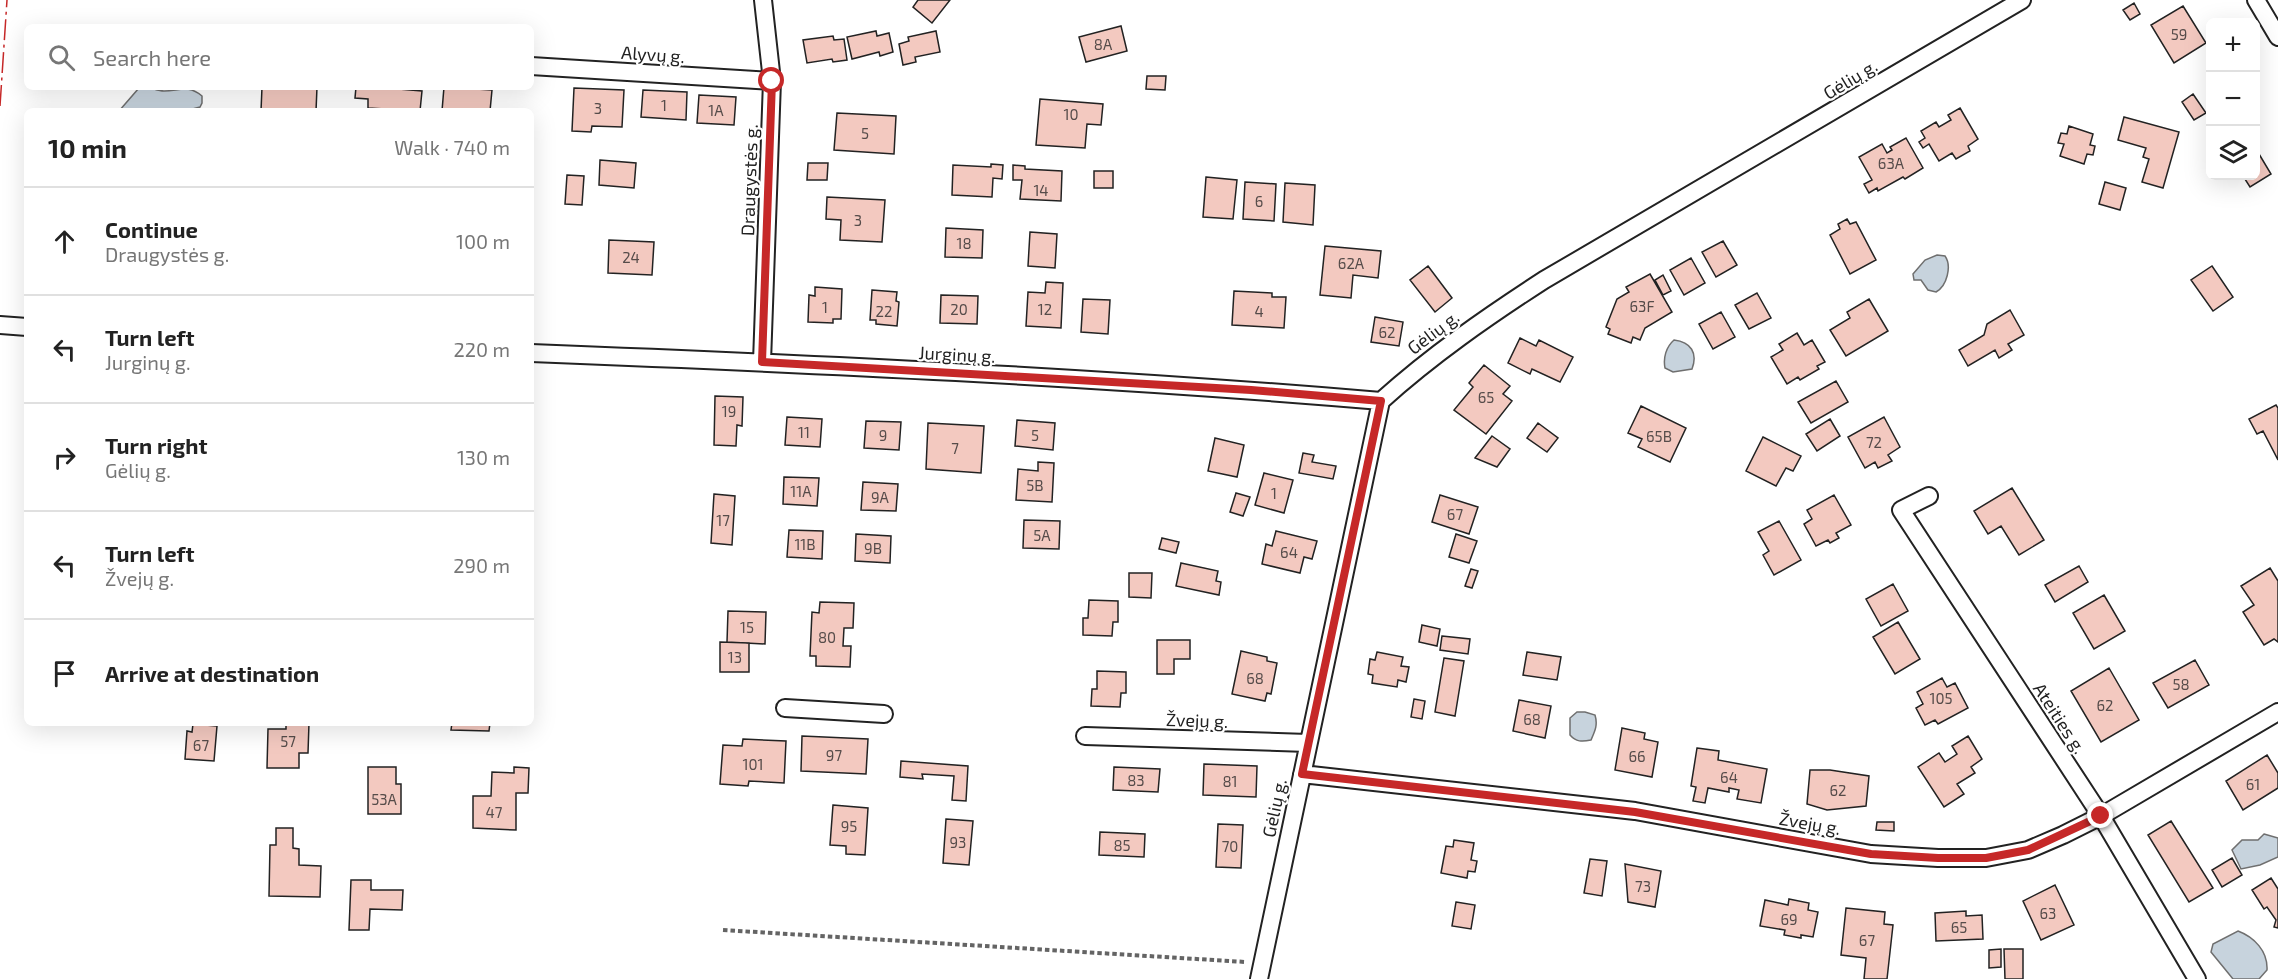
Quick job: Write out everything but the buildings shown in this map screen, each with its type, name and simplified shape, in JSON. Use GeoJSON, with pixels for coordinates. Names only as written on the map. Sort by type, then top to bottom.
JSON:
{"type":"FeatureCollection","features":[{"type":"Feature","properties":{"kind":"street","name":"Draugystės g."},"geometry":{"type":"LineString","coordinates":[[762,362],[772,81],[763,0]]}},
{"type":"Feature","properties":{"kind":"street","name":"Gėlių g."},"geometry":{"type":"LineString","coordinates":[[1260,971],[1381,401],[1419,366],[1461,334],[1544,280],[2022,0]]}},
{"type":"Feature","properties":{"kind":"street"},"geometry":{"type":"LineString","coordinates":[[2256,0],[2278,37]]}},
{"type":"Feature","properties":{"kind":"street","name":"Alyvų g."},"geometry":{"type":"LineString","coordinates":[[534,66],[772,81]]}},
{"type":"Feature","properties":{"kind":"street"},"geometry":{"type":"LineString","coordinates":[[0,325],[24,327]]}},
{"type":"Feature","properties":{"kind":"street","name":"Jurginų g."},"geometry":{"type":"LineString","coordinates":[[534,353],[762,362],[1251,390],[1381,401]]}},
{"type":"Feature","properties":{"kind":"street","name":"Ateities g."},"geometry":{"type":"LineString","coordinates":[[1929,496],[1901,510],[2101,816],[2197,979]]}},
{"type":"Feature","properties":{"kind":"street"},"geometry":{"type":"LineString","coordinates":[[785,708],[884,714]]}},
{"type":"Feature","properties":{"kind":"street","name":"Žvejų g."},"geometry":{"type":"LineString","coordinates":[[1302,774],[1635,812],[1871,854],[1986,858],[2028,850],[2101,816],[2278,712]]}},
{"type":"Feature","properties":{"kind":"street","name":"Žvejų g."},"geometry":{"type":"LineString","coordinates":[[1085,736],[1308,743]]}},
{"type":"Feature","properties":{"kind":"path"},"geometry":{"type":"LineString","coordinates":[[723,930],[1260,971]]}},
{"type":"Feature","properties":{"kind":"shaded area"},"geometry":{"type":"Polygon","coordinates":[[[137,90],[192,90],[202,96],[202,103],[196,108],[122,108],[137,90]]]}},
{"type":"Feature","properties":{"kind":"shaded area"},"geometry":{"type":"Polygon","coordinates":[[[1937,255],[1945,256],[1948,270],[1946,281],[1936,292],[1928,290],[1921,280],[1914,280],[1913,274],[1925,260],[1937,255]]]}},
{"type":"Feature","properties":{"kind":"shaded area"},"geometry":{"type":"Polygon","coordinates":[[[1674,340],[1685,343],[1692,349],[1694,363],[1692,369],[1673,372],[1665,368],[1666,353],[1674,340]]]}},
{"type":"Feature","properties":{"kind":"shaded area"},"geometry":{"type":"Polygon","coordinates":[[[1577,712],[1595,715],[1596,725],[1591,740],[1579,741],[1570,735],[1570,718],[1577,712]]]}},
{"type":"Feature","properties":{"kind":"shaded area"},"geometry":{"type":"Polygon","coordinates":[[[2264,834],[2278,838],[2278,857],[2260,865],[2241,869],[2232,850],[2242,840],[2258,840],[2264,834]]]}},
{"type":"Feature","properties":{"kind":"shaded area"},"geometry":{"type":"Polygon","coordinates":[[[2238,931],[2254,941],[2265,957],[2267,970],[2259,979],[2233,979],[2211,952],[2213,944],[2238,931]]]}},
{"type":"Feature","properties":{"kind":"power"},"geometry":{"type":"LineString","coordinates":[[0,106],[7,0]]}},
{"type":"Feature","properties":{"kind":"route"},"geometry":{"type":"LineString","coordinates":[[772,81],[762,362],[1251,390],[1381,401],[1302,774],[1635,812],[1871,854],[1938,858],[1986,858],[2028,850],[2101,816]]}}]}
